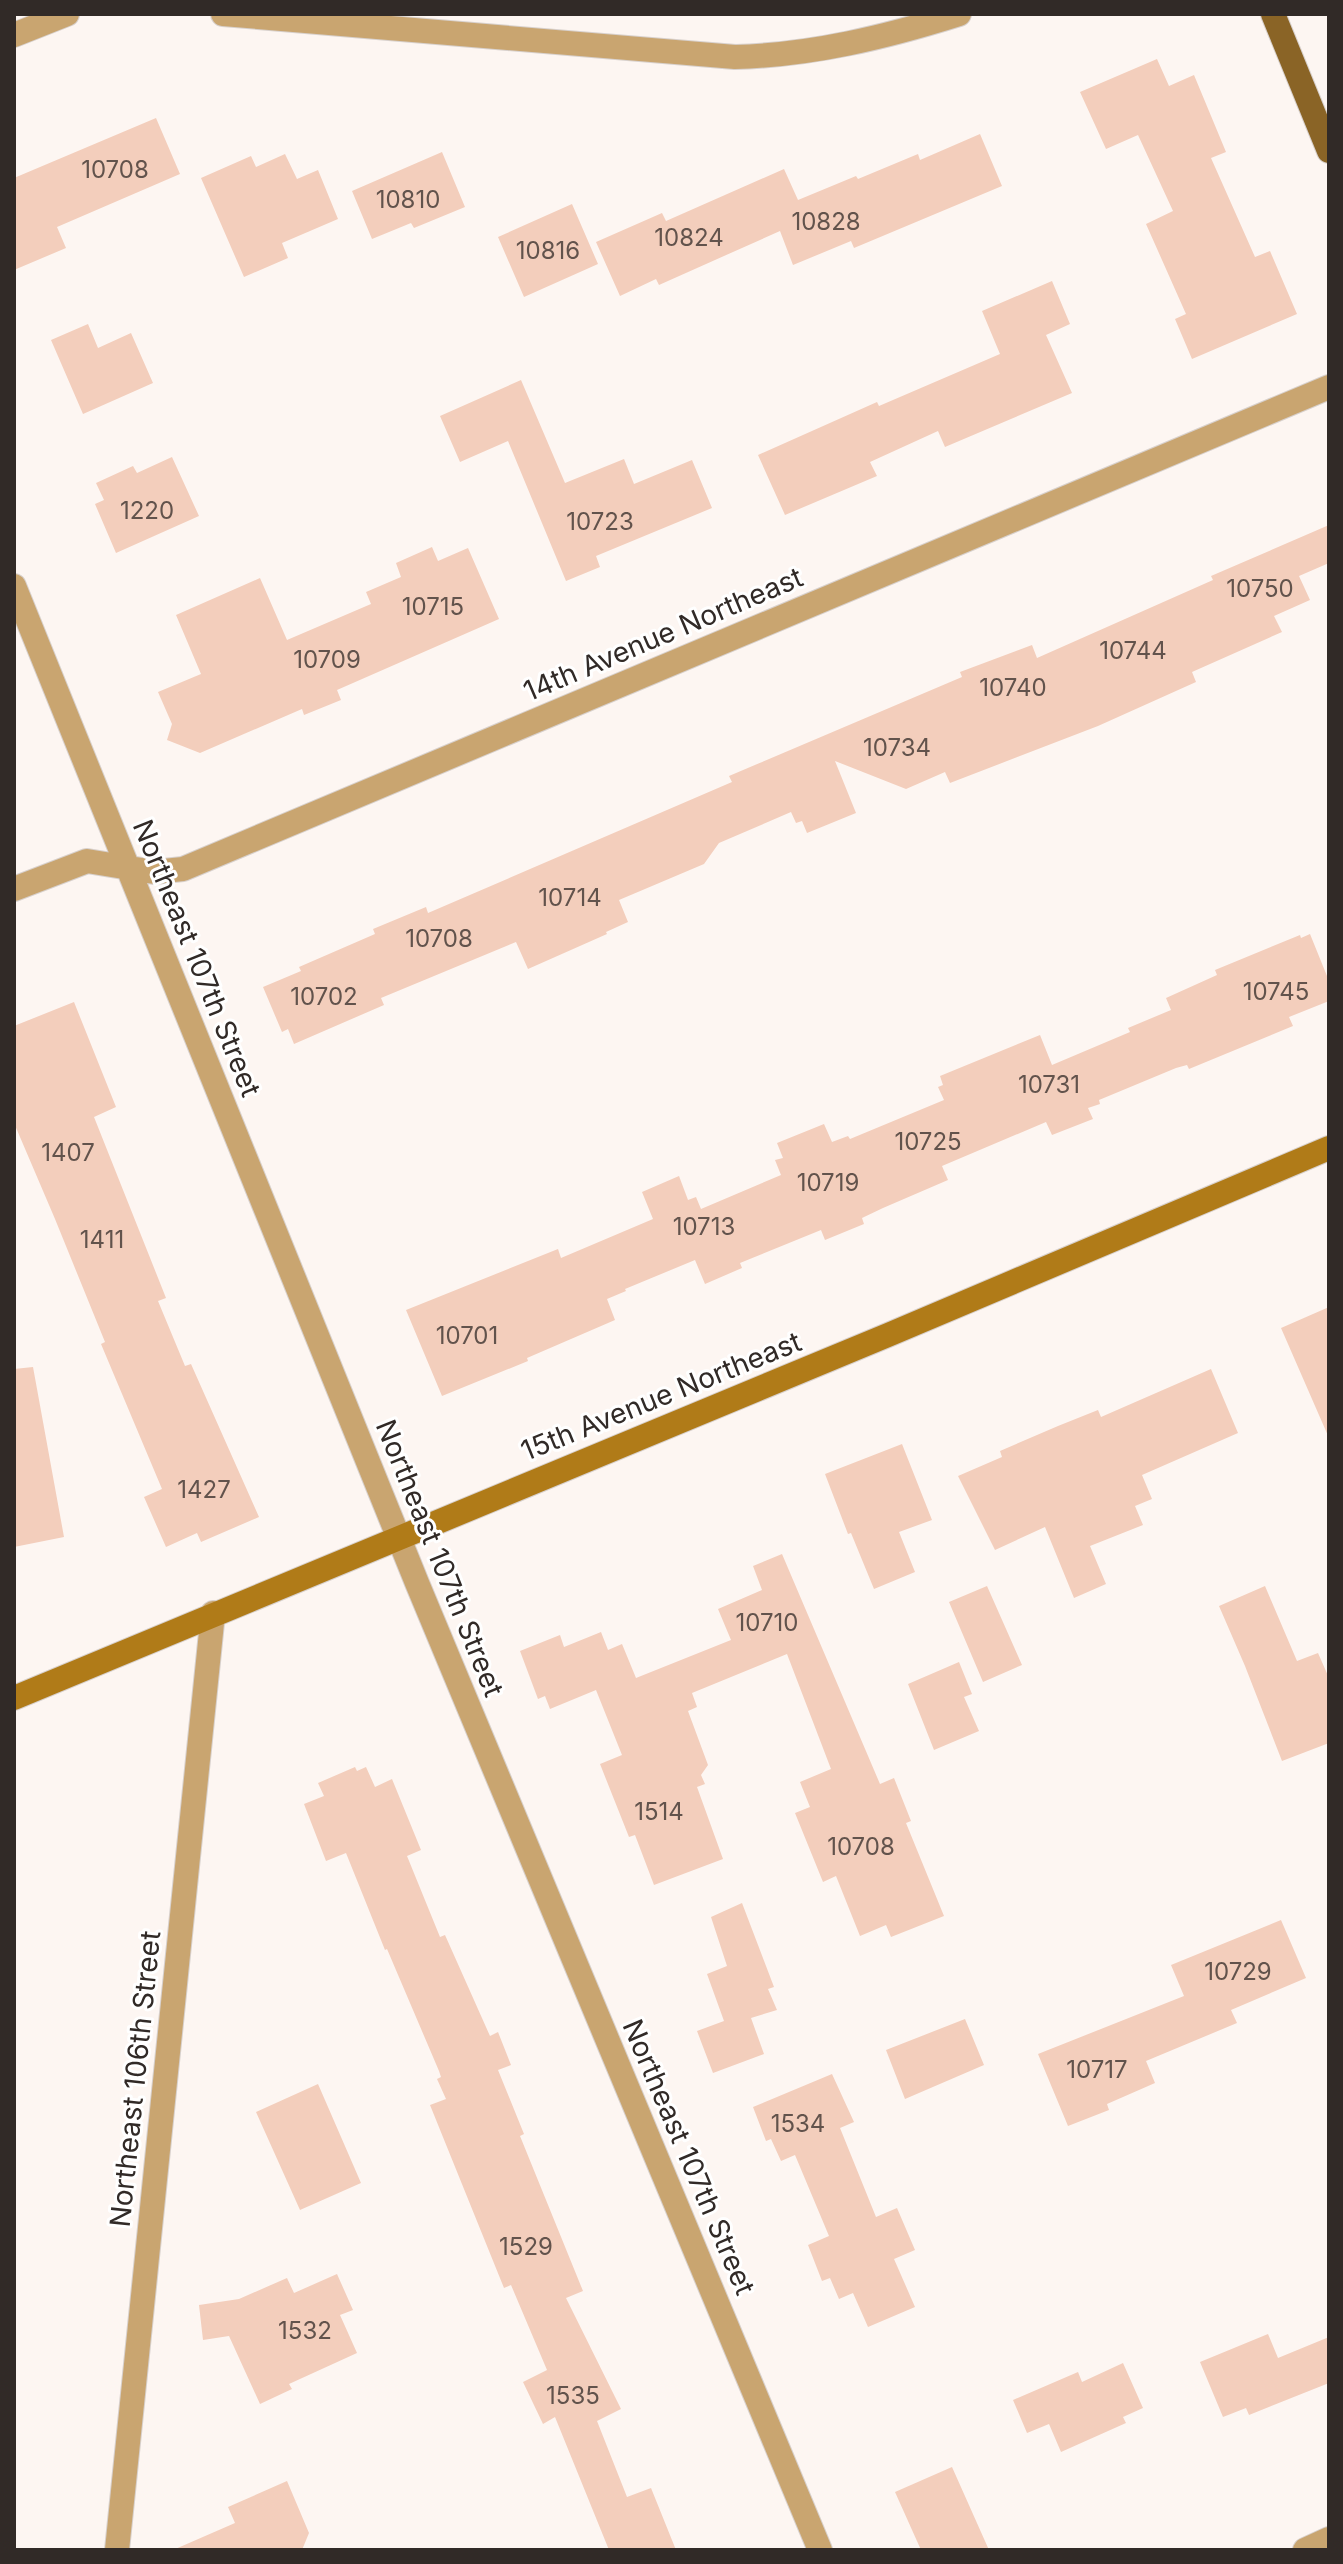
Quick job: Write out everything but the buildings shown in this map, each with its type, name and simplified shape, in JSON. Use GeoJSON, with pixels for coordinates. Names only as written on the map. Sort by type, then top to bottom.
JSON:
{"type":"FeatureCollection","features":[{"type":"Feature","properties":{"kind":"main road"},"geometry":{"type":"LineString","coordinates":[[1273,14],[1329,151]]}},
{"type":"Feature","properties":{"kind":"street"},"geometry":{"type":"LineString","coordinates":[[14,35],[67,14]]}},
{"type":"Feature","properties":{"kind":"street"},"geometry":{"type":"LineString","coordinates":[[223,14],[735,57],[781,54],[853,43],[959,14]]}},
{"type":"Feature","properties":{"kind":"street","name":"14th Avenue Northeast"},"geometry":{"type":"LineString","coordinates":[[14,889],[87,861],[154,872],[183,869],[1329,387]]}},
{"type":"Feature","properties":{"kind":"street","name":"Northeast 107th Street"},"geometry":{"type":"LineString","coordinates":[[14,586],[399,1538],[820,2550]]}},
{"type":"Feature","properties":{"kind":"street","name":"15th Avenue Northeast"},"geometry":{"type":"LineString","coordinates":[[14,1698],[1329,1148]]}},
{"type":"Feature","properties":{"kind":"street","name":"Northeast 106th Street"},"geometry":{"type":"LineString","coordinates":[[117,2550],[213,1613]]}},
{"type":"Feature","properties":{"kind":"street"},"geometry":{"type":"LineString","coordinates":[[1305,2550],[1329,2539]]}}]}
